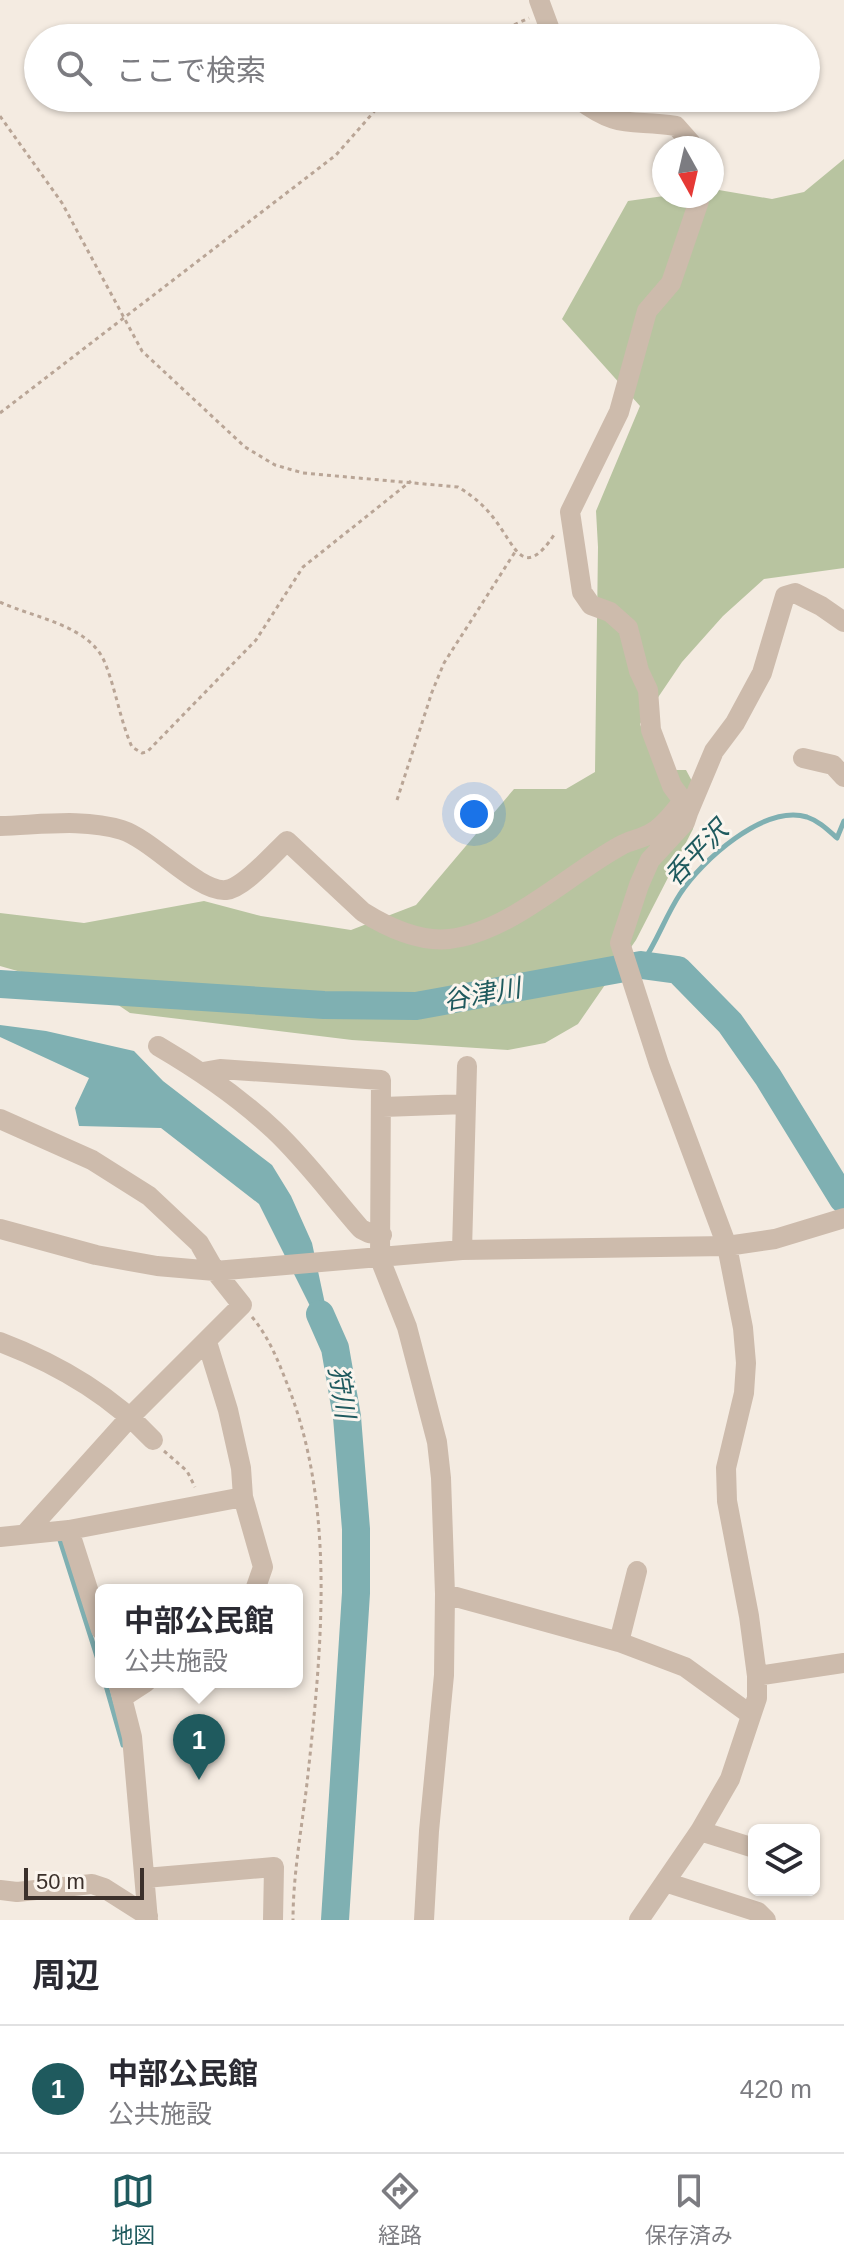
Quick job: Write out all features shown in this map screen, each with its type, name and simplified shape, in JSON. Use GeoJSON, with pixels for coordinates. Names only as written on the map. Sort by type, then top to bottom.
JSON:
{"type":"FeatureCollection","features":[{"type":"Feature","properties":{"kind":"street"},"geometry":{"type":"LineString","coordinates":[[597,112],[607,119],[623,123],[676,126],[685,136]]}},
{"type":"Feature","properties":{"kind":"street"},"geometry":{"type":"LineString","coordinates":[[639,1920],[700,1831],[730,1779],[757,1698],[749,1616],[727,1501],[726,1468],[744,1393],[746,1363],[743,1328],[727,1246],[659,1064],[620,943],[650,860],[685,822],[685,807],[672,786],[651,730],[648,690],[639,671],[628,628],[610,612],[591,605],[582,592],[570,512],[619,412],[647,311],[671,283],[697,208]]}},
{"type":"Feature","properties":{"kind":"street"},"geometry":{"type":"LineString","coordinates":[[0,826],[79,823],[122,830],[150,844],[206,887],[220,890],[237,887],[287,841],[374,919],[411,934],[448,939],[480,931],[517,912],[621,845],[653,833],[685,807],[714,751],[735,723],[762,673],[785,596],[795,593],[844,622]]}},
{"type":"Feature","properties":{"kind":"street"},"geometry":{"type":"LineString","coordinates":[[803,758],[833,765],[844,777]]}},
{"type":"Feature","properties":{"kind":"street"},"geometry":{"type":"LineString","coordinates":[[158,1046],[203,1072],[274,1130],[361,1229],[382,1235]]}},
{"type":"Feature","properties":{"kind":"street"},"geometry":{"type":"LineString","coordinates":[[462,1250],[467,1066]]}},
{"type":"Feature","properties":{"kind":"street"},"geometry":{"type":"LineString","coordinates":[[203,1072],[220,1069],[381,1080],[380,1259],[407,1327],[437,1442],[441,1478],[444,1675],[425,1919]]}},
{"type":"Feature","properties":{"kind":"street"},"geometry":{"type":"LineString","coordinates":[[383,1107],[466,1104]]}},
{"type":"Feature","properties":{"kind":"street"},"geometry":{"type":"LineString","coordinates":[[0,1119],[92,1160],[149,1196],[224,1270],[242,1305],[131,1416],[25,1534]]}},
{"type":"Feature","properties":{"kind":"street"},"geometry":{"type":"LineString","coordinates":[[0,1229],[96,1255],[157,1266],[224,1270],[462,1250],[727,1246],[775,1239],[844,1218]]}},
{"type":"Feature","properties":{"kind":"street"},"geometry":{"type":"LineString","coordinates":[[0,1342],[69,1373],[131,1416],[153,1440]]}},
{"type":"Feature","properties":{"kind":"street"},"geometry":{"type":"LineString","coordinates":[[207,1342],[228,1410],[241,1468],[243,1497],[263,1567],[257,1584]]}},
{"type":"Feature","properties":{"kind":"street"},"geometry":{"type":"LineString","coordinates":[[0,1537],[69,1530],[243,1497]]}},
{"type":"Feature","properties":{"kind":"street"},"geometry":{"type":"LineString","coordinates":[[69,1530],[95,1611]]}},
{"type":"Feature","properties":{"kind":"street"},"geometry":{"type":"LineString","coordinates":[[619,1642],[637,1571]]}},
{"type":"Feature","properties":{"kind":"street"},"geometry":{"type":"LineString","coordinates":[[445,1594],[619,1642],[685,1667],[751,1715]]}},
{"type":"Feature","properties":{"kind":"street"},"geometry":{"type":"LineString","coordinates":[[757,1676],[844,1663]]}},
{"type":"Feature","properties":{"kind":"street"},"geometry":{"type":"LineString","coordinates":[[120,1690],[132,1737],[148,1918]]}},
{"type":"Feature","properties":{"kind":"street"},"geometry":{"type":"LineString","coordinates":[[700,1831],[748,1846]]}},
{"type":"Feature","properties":{"kind":"street"},"geometry":{"type":"LineString","coordinates":[[145,1878],[274,1867],[273,1920]]}},
{"type":"Feature","properties":{"kind":"street"},"geometry":{"type":"LineString","coordinates":[[665,1882],[758,1912],[766,1920]]}},
{"type":"Feature","properties":{"kind":"street"},"geometry":{"type":"LineString","coordinates":[[0,1890],[17,1892],[92,1884],[104,1888],[148,1918]]}},
{"type":"Feature","properties":{"kind":"path"},"geometry":{"type":"LineString","coordinates":[[510,24],[541,6]]}},
{"type":"Feature","properties":{"kind":"path"},"geometry":{"type":"LineString","coordinates":[[0,413],[336,155],[374,112]]}},
{"type":"Feature","properties":{"kind":"path"},"geometry":{"type":"LineString","coordinates":[[0,116],[62,203],[142,351],[245,447],[275,465],[303,473],[458,487],[474,496],[494,518],[515,552],[528,557],[543,552],[570,512]]}},
{"type":"Feature","properties":{"kind":"path"},"geometry":{"type":"LineString","coordinates":[[0,602],[65,628],[93,644],[105,662],[132,747],[142,753],[147,752],[256,640],[303,567],[411,481]]}},
{"type":"Feature","properties":{"kind":"path"},"geometry":{"type":"LineString","coordinates":[[397,800],[444,663],[515,552]]}},
{"type":"Feature","properties":{"kind":"path"},"geometry":{"type":"LineString","coordinates":[[242,1305],[274,1350],[306,1438],[321,1553],[318,1672],[293,1920]]}},
{"type":"Feature","properties":{"kind":"path"},"geometry":{"type":"LineString","coordinates":[[153,1440],[187,1471],[203,1505]]}},
{"type":"Feature","properties":{"kind":"green space"},"geometry":{"type":"Polygon","coordinates":[[[844,159],[844,568],[764,579],[723,616],[682,662],[640,724],[657,770],[686,770],[693,783],[696,805],[693,829],[636,940],[578,1024],[545,1043],[508,1050],[352,1040],[130,1013],[105,996],[0,966],[0,913],[84,923],[204,901],[261,916],[351,930],[416,905],[514,789],[566,789],[595,772],[596,511],[640,406],[562,319],[628,201],[652,198],[652,208],[724,208],[724,191],[772,199],[804,192],[844,159]]]}},
{"type":"Feature","properties":{"kind":"water"},"geometry":{"type":"Polygon","coordinates":[[[0,1025],[46,1031],[134,1051],[163,1081],[272,1165],[291,1196],[312,1243],[337,1360],[259,1204],[161,1128],[79,1126],[75,1108],[89,1078],[0,1037],[0,1025]]]}},
{"type":"Feature","properties":{"kind":"waterway","name":"呑平沢"},"geometry":{"type":"LineString","coordinates":[[641,965],[690,881],[735,838],[772,819],[790,815],[807,817],[837,838],[844,821]]}},
{"type":"Feature","properties":{"kind":"waterway","name":"谷津川"},"geometry":{"type":"LineString","coordinates":[[0,984],[324,1005],[416,1006],[641,965],[678,970],[730,1023],[768,1077],[843,1199]]}},
{"type":"Feature","properties":{"kind":"waterway","name":"狩川"},"geometry":{"type":"LineString","coordinates":[[320,1314],[335,1348],[347,1417],[356,1529],[356,1593],[335,1920]]}},
{"type":"Feature","properties":{"kind":"waterway"},"geometry":{"type":"LineString","coordinates":[[59,1537],[95,1650]]}},
{"type":"Feature","properties":{"kind":"waterway"},"geometry":{"type":"LineString","coordinates":[[107,1688],[123,1745]]}},
{"type":"Feature","properties":{"kind":"place","name":"中部公民館"},"geometry":{"type":"Point","coordinates":[199,1780]}}]}
